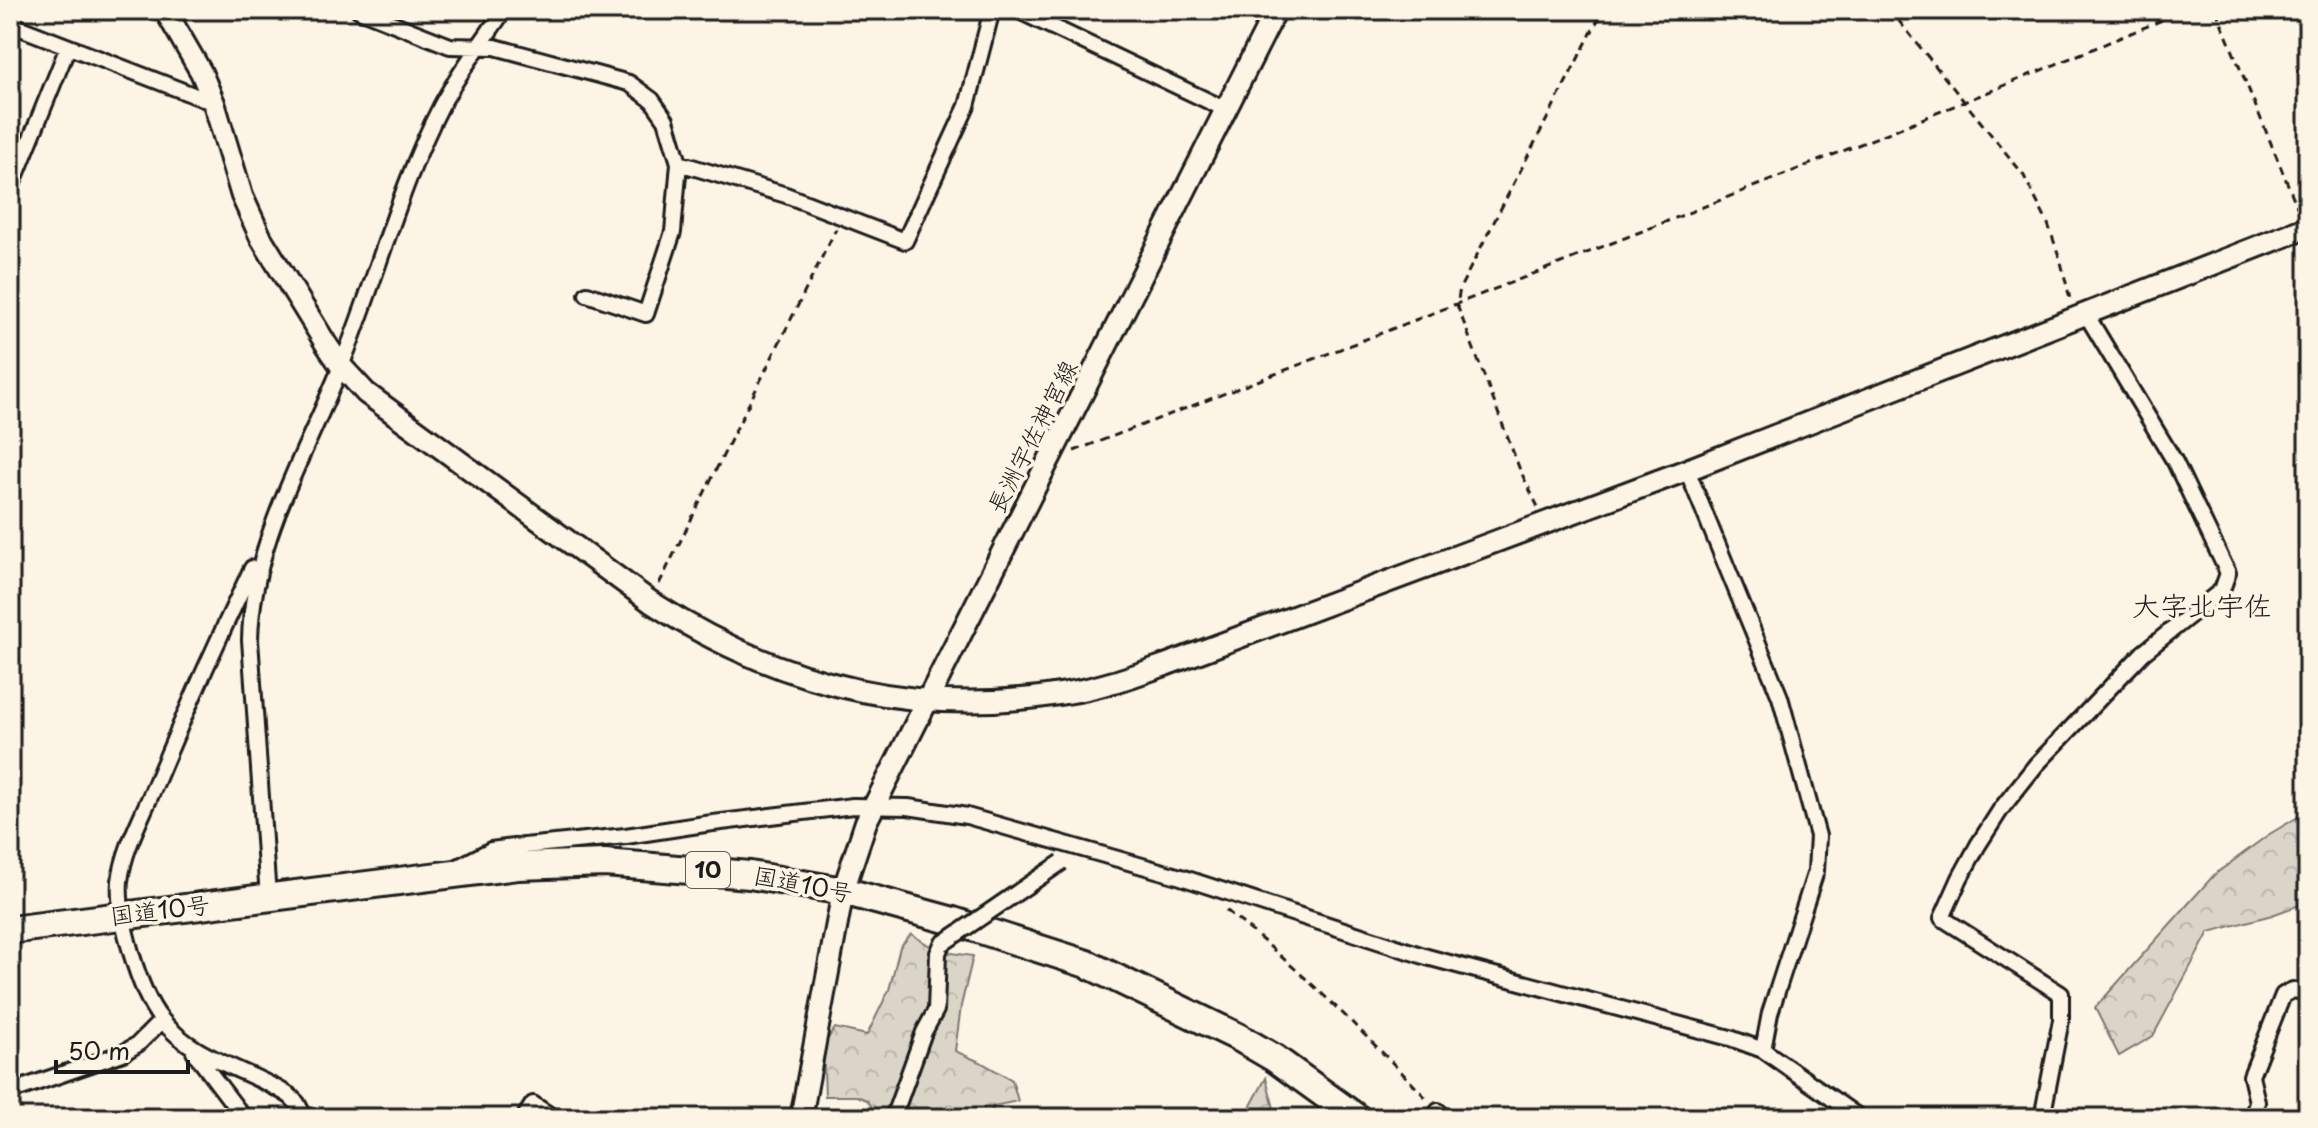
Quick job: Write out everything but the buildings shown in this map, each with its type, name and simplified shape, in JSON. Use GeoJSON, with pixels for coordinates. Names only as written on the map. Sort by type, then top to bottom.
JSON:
{"type":"FeatureCollection","features":[{"type":"Feature","properties":{"kind":"highway","name":"国道10号"},"geometry":{"type":"LineString","coordinates":[[10,930],[445,873],[544,864],[633,864],[750,875],[843,891],[953,921],[1087,964],[1250,1044],[1357,1118]]}},
{"type":"Feature","properties":{"kind":"street"},"geometry":{"type":"LineString","coordinates":[[165,10],[194,58],[214,103],[251,219],[341,366],[366,393],[651,602],[687,625],[760,661],[880,696],[928,702],[1013,699],[1066,693],[1113,682],[1687,470],[2307,227]]}},
{"type":"Feature","properties":{"kind":"street"},"geometry":{"type":"LineString","coordinates":[[359,10],[450,46],[495,47],[629,83],[652,100],[666,120],[679,163],[673,232],[646,314],[587,294]]}},
{"type":"Feature","properties":{"kind":"street"},"geometry":{"type":"LineString","coordinates":[[244,1118],[191,1048],[162,1020],[148,999],[121,915],[121,880],[126,855],[176,733],[272,528],[341,366],[427,135],[454,84],[504,10]]}},
{"type":"Feature","properties":{"kind":"street"},"geometry":{"type":"LineString","coordinates":[[679,163],[786,195],[905,241],[967,106],[992,10]]}},
{"type":"Feature","properties":{"kind":"street"},"geometry":{"type":"LineString","coordinates":[[1017,10],[1227,110]]}},
{"type":"Feature","properties":{"kind":"street","name":"長洲宇佐神宮線"},"geometry":{"type":"LineString","coordinates":[[801,1118],[843,891],[856,847],[874,805],[1276,10]]}},
{"type":"Feature","properties":{"kind":"street"},"geometry":{"type":"LineString","coordinates":[[10,24],[214,103]]}},
{"type":"Feature","properties":{"kind":"street"},"geometry":{"type":"LineString","coordinates":[[10,190],[68,47]]}},
{"type":"Feature","properties":{"kind":"street"},"geometry":{"type":"LineString","coordinates":[[2042,1118],[2061,1020],[2061,994],[1942,918],[1978,845],[2001,809],[2036,765],[2143,653],[2222,590],[2228,573],[2175,462],[2080,316]]}},
{"type":"Feature","properties":{"kind":"street"},"geometry":{"type":"LineString","coordinates":[[1687,470],[1780,697],[1818,836],[1816,871],[1770,1013],[1763,1050]]}},
{"type":"Feature","properties":{"kind":"street"},"geometry":{"type":"LineString","coordinates":[[268,897],[250,640],[254,586],[272,528]]}},
{"type":"Feature","properties":{"kind":"street"},"geometry":{"type":"LineString","coordinates":[[445,873],[475,857],[503,848],[874,805],[921,808],[967,816],[1181,877],[1427,957],[1730,1038],[1763,1050],[1860,1118]]}},
{"type":"Feature","properties":{"kind":"street"},"geometry":{"type":"LineString","coordinates":[[893,1118],[924,1032],[936,1010],[938,953],[942,944],[1083,850]]}},
{"type":"Feature","properties":{"kind":"street"},"geometry":{"type":"LineString","coordinates":[[2252,1118],[2257,1102],[2251,1076],[2283,995],[2293,990],[2308,993]]}},
{"type":"Feature","properties":{"kind":"street"},"geometry":{"type":"LineString","coordinates":[[10,1092],[123,1053],[138,1044],[162,1020]]}},
{"type":"Feature","properties":{"kind":"street"},"geometry":{"type":"LineString","coordinates":[[191,1048],[283,1091],[297,1103],[305,1118]]}},
{"type":"Feature","properties":{"kind":"street"},"geometry":{"type":"LineString","coordinates":[[524,1118],[533,1104],[554,1118]]}},
{"type":"Feature","properties":{"kind":"path"},"geometry":{"type":"LineString","coordinates":[[1544,522],[1520,470],[1457,305],[1460,288],[1603,10]]}},
{"type":"Feature","properties":{"kind":"path"},"geometry":{"type":"LineString","coordinates":[[1890,10],[2014,162],[2043,211],[2080,316]]}},
{"type":"Feature","properties":{"kind":"path"},"geometry":{"type":"LineString","coordinates":[[1051,460],[1457,305],[1966,103],[2186,10]]}},
{"type":"Feature","properties":{"kind":"path"},"geometry":{"type":"LineString","coordinates":[[2216,10],[2307,227]]}},
{"type":"Feature","properties":{"kind":"path"},"geometry":{"type":"LineString","coordinates":[[651,602],[842,218]]}},
{"type":"Feature","properties":{"kind":"path"},"geometry":{"type":"LineString","coordinates":[[1220,904],[1280,954],[1441,1114]]}},
{"type":"Feature","properties":{"kind":"green space"},"geometry":{"type":"Polygon","coordinates":[[[2308,811],[2308,902],[2209,932],[2153,1036],[2119,1056],[2095,1008],[2214,875],[2268,835],[2308,811]]]}},
{"type":"Feature","properties":{"kind":"green space"},"geometry":{"type":"Polygon","coordinates":[[[911,934],[938,951],[973,956],[961,1006],[955,1051],[1012,1080],[1018,1101],[993,1106],[991,1118],[879,1118],[867,1100],[857,1096],[825,1096],[823,1046],[835,1028],[867,1035],[889,990],[900,947],[911,934]]]}},
{"type":"Feature","properties":{"kind":"green space"},"geometry":{"type":"Polygon","coordinates":[[[1266,1078],[1276,1116],[1280,1118],[1204,1118],[1204,1112],[1248,1111],[1266,1078]]]}},
{"type":"Feature","properties":{"kind":"district","name":"大字北宇佐"},"geometry":{"type":"Point","coordinates":[2202,606]}}]}
